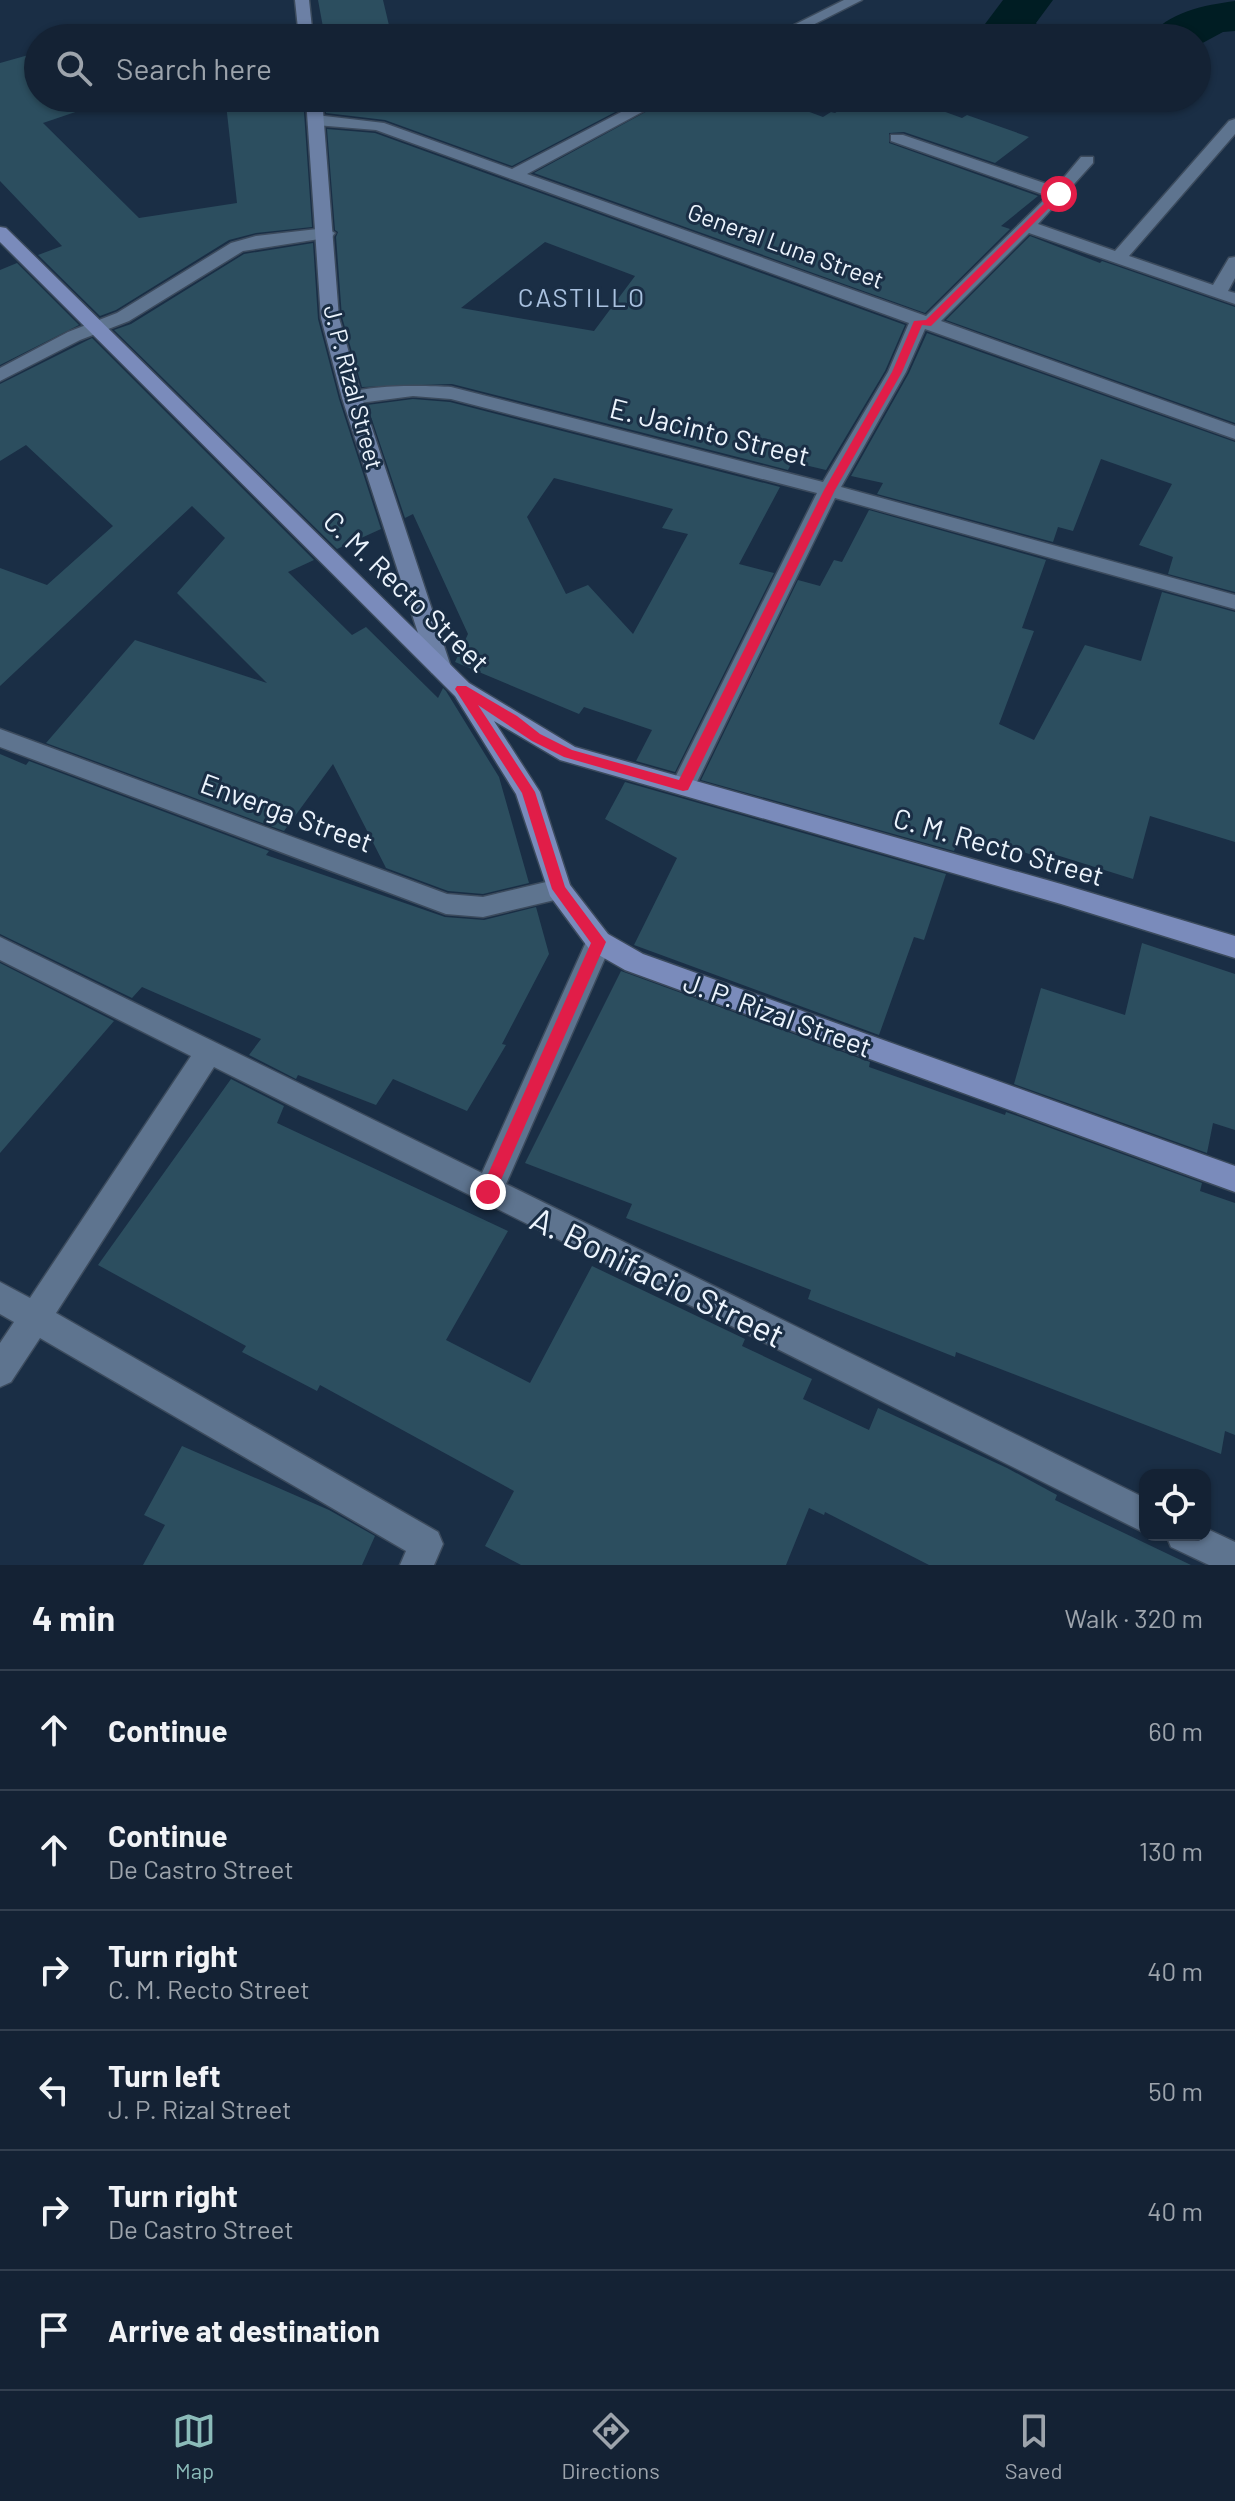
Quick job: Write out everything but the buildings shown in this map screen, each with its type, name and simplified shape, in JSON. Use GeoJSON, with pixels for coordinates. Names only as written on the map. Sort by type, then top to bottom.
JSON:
{"type":"FeatureCollection","features":[{"type":"Feature","properties":{"kind":"main road"},"geometry":{"type":"LineString","coordinates":[[302,0],[305,24]]}},
{"type":"Feature","properties":{"kind":"main road","name":"J. P. Rizal Street"},"geometry":{"type":"LineString","coordinates":[[315,112],[330,318],[352,398],[440,667]]}},
{"type":"Feature","properties":{"kind":"main road","name":"C. M. Recto Street"},"geometry":{"type":"LineString","coordinates":[[0,232],[461,689],[513,720],[536,738],[568,754],[1235,947]]}},
{"type":"Feature","properties":{"kind":"main road","name":"J. P. Rizal Street"},"geometry":{"type":"LineString","coordinates":[[461,689],[528,792],[559,889],[599,942],[634,962],[1235,1179]]}},
{"type":"Feature","properties":{"kind":"street"},"geometry":{"type":"LineString","coordinates":[[804,24],[855,0]]}},
{"type":"Feature","properties":{"kind":"street"},"geometry":{"type":"LineString","coordinates":[[514,174],[633,112]]}},
{"type":"Feature","properties":{"kind":"street","name":"General Luna Street"},"geometry":{"type":"LineString","coordinates":[[316,120],[378,126],[1235,433]]}},
{"type":"Feature","properties":{"kind":"street"},"geometry":{"type":"LineString","coordinates":[[1117,260],[1235,124]]}},
{"type":"Feature","properties":{"kind":"street"},"geometry":{"type":"LineString","coordinates":[[897,138],[1059,194]]}},
{"type":"Feature","properties":{"kind":"street"},"geometry":{"type":"LineString","coordinates":[[683,786],[829,490],[923,322],[1059,194],[1087,160]]}},
{"type":"Feature","properties":{"kind":"street"},"geometry":{"type":"LineString","coordinates":[[1026,226],[1227,296],[1235,262]]}},
{"type":"Feature","properties":{"kind":"street"},"geometry":{"type":"LineString","coordinates":[[0,375],[95,327],[123,317],[237,247],[256,241],[326,233]]}},
{"type":"Feature","properties":{"kind":"street","name":"E. Jacinto Street"},"geometry":{"type":"LineString","coordinates":[[352,398],[413,390],[451,393],[829,490],[1235,602]]}},
{"type":"Feature","properties":{"kind":"street","name":"Enverga Street"},"geometry":{"type":"LineString","coordinates":[[0,738],[446,904],[483,907],[559,889]]}},
{"type":"Feature","properties":{"kind":"street"},"geometry":{"type":"LineString","coordinates":[[488,1192],[599,942]]}},
{"type":"Feature","properties":{"kind":"street","name":"A. Bonifacio Street"},"geometry":{"type":"LineString","coordinates":[[0,948],[1139,1513]]}},
{"type":"Feature","properties":{"kind":"street"},"geometry":{"type":"LineString","coordinates":[[0,1371],[209,1051]]}},
{"type":"Feature","properties":{"kind":"street"},"geometry":{"type":"LineString","coordinates":[[0,1297],[426,1544],[417,1565]]}},
{"type":"Feature","properties":{"kind":"street"},"geometry":{"type":"LineString","coordinates":[[1195,1541],[1235,1560]]}},
{"type":"Feature","properties":{"kind":"waterway"},"geometry":{"type":"LineString","coordinates":[[1010,24],[1028,0]]}},
{"type":"Feature","properties":{"kind":"waterway"},"geometry":{"type":"LineString","coordinates":[[1201,24],[1211,19],[1235,16]]}},
{"type":"Feature","properties":{"kind":"district","name":"CASTILLO"},"geometry":{"type":"Point","coordinates":[582,296]}},
{"type":"Feature","properties":{"kind":"route"},"geometry":{"type":"LineString","coordinates":[[488,1192],[599,942],[559,889],[528,792],[517,770],[461,689],[513,720],[536,738],[568,754],[683,786],[829,490],[897,372],[919,321],[928,324],[1059,194]]}}]}
